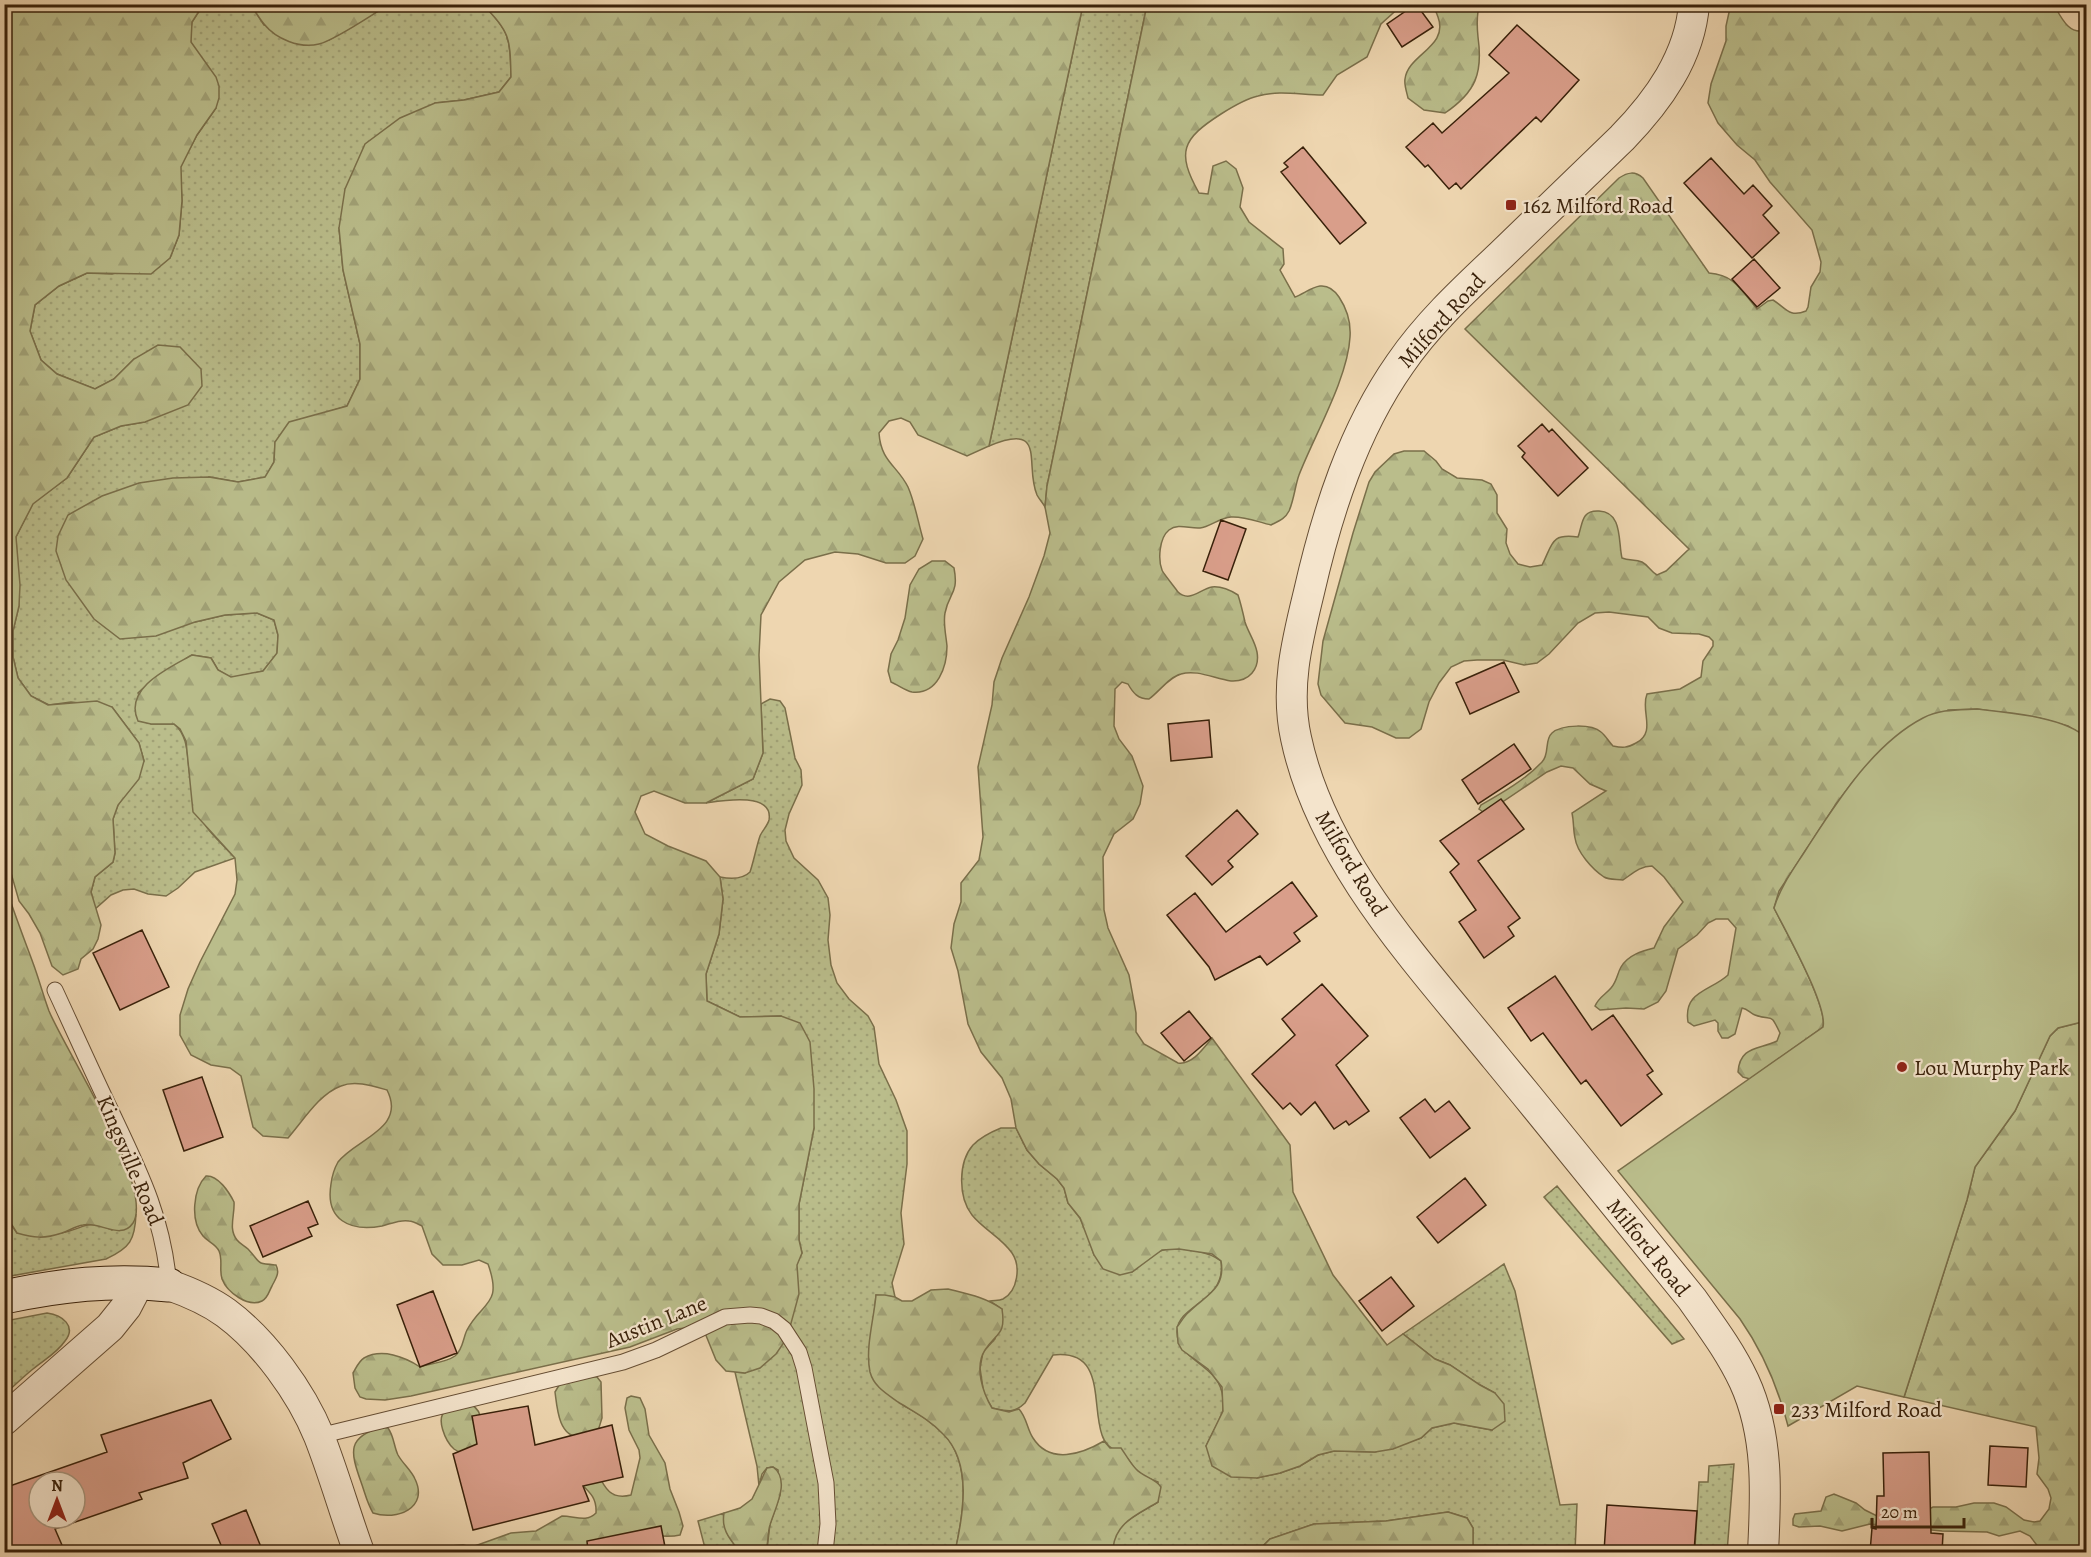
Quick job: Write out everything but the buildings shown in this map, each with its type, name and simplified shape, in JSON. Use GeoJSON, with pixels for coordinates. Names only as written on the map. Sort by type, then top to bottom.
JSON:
{"type":"FeatureCollection","features":[{"type":"Feature","properties":{"kind":"street","name":"Milford Road"},"geometry":{"type":"LineString","coordinates":[[1694,4],[1684,48],[1668,82],[1659,95],[1623,138],[1442,313],[1406,356],[1378,398],[1350,458],[1331,510],[1296,648],[1291,695],[1296,739],[1308,779],[1323,818],[1340,852],[1367,893],[1410,952],[1692,1299],[1732,1358],[1752,1399],[1763,1454],[1766,1484],[1763,1552]]}},
{"type":"Feature","properties":{"kind":"street"},"geometry":{"type":"LineString","coordinates":[[4,1296],[82,1283],[154,1283],[193,1294],[227,1314],[254,1339],[292,1386],[319,1436],[359,1552]]}},
{"type":"Feature","properties":{"kind":"street"},"geometry":{"type":"LineString","coordinates":[[4,1420],[110,1327],[126,1307],[154,1283]]}},
{"type":"Feature","properties":{"kind":"lane","name":"Kingsville Road"},"geometry":{"type":"LineString","coordinates":[[55,990],[145,1182],[166,1253],[154,1283]]}},
{"type":"Feature","properties":{"kind":"lane","name":"Austin Lane"},"geometry":{"type":"LineString","coordinates":[[319,1436],[623,1362],[656,1350],[725,1317],[761,1316],[774,1321],[789,1334],[799,1352],[804,1368],[828,1499],[825,1552]]}},
{"type":"Feature","properties":{"kind":"green space"},"geometry":{"type":"Polygon","coordinates":[[[4,5],[203,5],[192,22],[191,42],[216,77],[219,86],[216,108],[197,135],[181,167],[182,201],[179,235],[170,258],[151,274],[87,273],[59,286],[35,305],[30,331],[41,360],[57,374],[95,389],[114,379],[134,359],[158,345],[180,347],[201,369],[202,386],[188,405],[145,422],[121,426],[94,437],[67,478],[33,504],[16,537],[20,585],[19,606],[13,631],[13,657],[18,678],[31,696],[48,705],[97,701],[112,707],[139,743],[144,761],[139,779],[118,805],[113,819],[115,853],[113,862],[95,877],[91,892],[101,925],[98,939],[93,949],[81,959],[78,969],[63,975],[52,966],[40,933],[19,901],[5,852],[4,5]]]}},
{"type":"Feature","properties":{"kind":"green space"},"geometry":{"type":"Polygon","coordinates":[[[203,5],[251,5],[264,25],[329,40],[388,5],[483,5],[499,22],[507,37],[511,77],[499,92],[464,100],[435,103],[339,228],[343,270],[360,344],[360,379],[347,406],[325,413],[275,442],[274,462],[266,477],[238,482],[209,477],[195,622],[225,615],[257,613],[274,620],[278,635],[277,654],[263,671],[231,678],[218,670],[211,658],[192,655],[151,681],[138,693],[151,724],[174,724],[183,736],[191,781],[206,826],[235,858],[195,872],[166,896],[148,894],[134,889],[123,890],[111,895],[95,909],[91,892],[95,877],[113,862],[115,853],[113,819],[118,805],[144,761],[139,743],[112,707],[71,702],[49,705],[31,696],[18,678],[13,657],[13,631],[19,606],[16,537],[33,503],[67,478],[94,437],[121,426],[145,422],[134,359],[114,379],[95,389],[57,374],[41,360],[30,331],[35,305],[59,286],[87,273],[112,274],[170,258],[179,235],[182,201],[180,167],[197,135],[216,108],[201,58],[191,43],[192,22],[203,5]]]}},
{"type":"Feature","properties":{"kind":"green space"},"geometry":{"type":"Polygon","coordinates":[[[251,5],[388,5],[335,37],[319,44],[304,45],[289,42],[275,34],[264,24],[251,5]]]}},
{"type":"Feature","properties":{"kind":"green space"},"geometry":{"type":"Polygon","coordinates":[[[483,5],[1083,5],[989,446],[967,456],[918,435],[910,422],[901,418],[889,421],[879,433],[880,443],[886,457],[904,480],[913,499],[923,539],[915,556],[905,563],[886,563],[858,554],[835,552],[805,560],[779,582],[761,615],[759,655],[763,753],[753,779],[706,803],[685,803],[654,791],[641,796],[635,812],[645,834],[706,861],[720,877],[723,899],[719,934],[706,974],[707,1001],[740,1017],[781,1016],[800,1023],[810,1042],[814,1089],[814,1128],[799,1204],[799,1240],[802,1253],[797,1265],[799,1294],[787,1338],[776,1354],[760,1368],[745,1373],[726,1371],[716,1360],[705,1333],[694,1327],[677,1329],[630,1347],[411,1396],[385,1400],[366,1399],[360,1397],[355,1388],[353,1373],[364,1358],[378,1354],[393,1355],[420,1367],[447,1360],[458,1353],[467,1330],[492,1296],[492,1278],[488,1264],[479,1260],[462,1265],[443,1265],[432,1254],[422,1226],[412,1222],[403,1221],[382,1226],[360,1227],[342,1221],[336,1215],[330,1196],[335,1167],[346,1154],[385,1124],[390,1114],[391,1103],[387,1090],[370,1085],[346,1084],[333,1090],[319,1101],[288,1138],[263,1136],[253,1127],[241,1076],[230,1068],[211,1065],[191,1055],[180,1035],[180,1015],[200,962],[235,894],[237,880],[235,858],[193,812],[186,741],[180,729],[174,724],[151,724],[138,721],[135,709],[142,689],[151,680],[192,655],[211,658],[218,670],[231,677],[263,671],[277,653],[278,635],[274,620],[257,613],[225,615],[195,622],[156,636],[120,639],[94,619],[66,580],[56,551],[58,536],[68,515],[102,496],[139,483],[173,478],[209,477],[238,482],[265,477],[274,462],[275,442],[289,422],[347,406],[360,379],[360,344],[343,270],[339,228],[345,189],[365,144],[400,118],[435,103],[464,100],[499,92],[511,77],[507,37],[499,22],[483,5]]]}},
{"type":"Feature","properties":{"kind":"green space"},"geometry":{"type":"Polygon","coordinates":[[[1083,5],[1147,5],[1047,486],[1045,507],[1037,495],[1027,443],[1020,439],[1007,440],[989,446],[1083,5]]]}},
{"type":"Feature","properties":{"kind":"green space"},"geometry":{"type":"Polygon","coordinates":[[[1147,5],[1402,5],[1381,24],[1367,57],[1337,75],[1323,95],[1274,93],[1248,99],[1198,131],[1187,148],[1187,167],[1199,193],[1208,194],[1213,166],[1226,161],[1236,169],[1243,188],[1240,207],[1249,222],[1283,249],[1284,264],[1280,270],[1295,297],[1317,287],[1326,286],[1331,289],[1339,297],[1346,311],[1350,337],[1348,353],[1337,388],[1299,475],[1291,507],[1286,516],[1271,525],[1241,517],[1231,517],[1200,528],[1173,528],[1163,538],[1160,549],[1161,566],[1178,592],[1191,596],[1216,587],[1238,595],[1245,622],[1256,648],[1257,664],[1248,677],[1237,681],[1193,673],[1181,674],[1168,681],[1149,699],[1139,697],[1128,684],[1122,682],[1115,689],[1114,726],[1119,739],[1132,756],[1143,786],[1140,804],[1133,819],[1114,834],[1103,857],[1104,910],[1108,928],[1129,975],[1136,1013],[1136,1032],[1144,1044],[1178,1063],[1183,1063],[1197,1055],[1212,1038],[1290,1145],[1293,1192],[1333,1275],[1387,1345],[1403,1334],[1435,1359],[1450,1365],[1495,1393],[1504,1404],[1505,1421],[1492,1430],[1454,1423],[1432,1428],[1421,1438],[1393,1449],[1375,1452],[1334,1451],[1318,1455],[1300,1466],[1257,1478],[1231,1477],[1212,1466],[1206,1446],[1223,1411],[1222,1387],[1208,1369],[1182,1350],[1178,1343],[1177,1327],[1187,1314],[1218,1285],[1222,1271],[1221,1261],[1212,1254],[1179,1249],[1162,1250],[1132,1272],[1120,1275],[1103,1269],[1094,1255],[1080,1218],[1068,1203],[1064,1188],[1027,1150],[1016,1128],[1011,1099],[1002,1078],[981,1052],[968,1024],[958,971],[951,948],[954,924],[961,902],[961,883],[979,860],[983,837],[978,767],[992,705],[994,682],[1029,597],[1050,533],[1045,507],[1047,486],[1147,5]]]}},
{"type":"Feature","properties":{"kind":"green space"},"geometry":{"type":"Polygon","coordinates":[[[1432,5],[1480,5],[1477,21],[1479,61],[1475,81],[1464,97],[1445,113],[1424,110],[1408,98],[1405,84],[1408,70],[1438,36],[1440,27],[1432,5]]]}},
{"type":"Feature","properties":{"kind":"green space"},"geometry":{"type":"Polygon","coordinates":[[[1733,5],[2054,5],[2070,28],[2086,30],[2086,738],[2068,726],[2039,718],[1977,709],[1948,710],[1855,779],[1779,891],[1774,908],[1813,986],[1823,1017],[1823,1027],[1750,1079],[1738,1072],[1739,1064],[1746,1053],[1777,1041],[1780,1033],[1772,1019],[1755,1015],[1742,1008],[1735,1034],[1728,1038],[1722,1038],[1715,1020],[1694,1026],[1688,1022],[1690,1004],[1694,998],[1728,975],[1736,928],[1728,919],[1716,919],[1708,923],[1697,935],[1678,949],[1666,991],[1658,1002],[1644,1009],[1600,1010],[1595,1006],[1613,985],[1627,959],[1654,948],[1664,927],[1683,902],[1664,877],[1652,866],[1640,869],[1623,880],[1611,879],[1599,874],[1582,854],[1576,843],[1572,813],[1606,791],[1590,784],[1573,768],[1561,766],[1547,772],[1492,809],[1483,812],[1479,809],[1481,805],[1521,780],[1542,762],[1550,736],[1557,730],[1584,726],[1597,729],[1613,746],[1625,747],[1636,743],[1646,733],[1645,701],[1647,694],[1680,689],[1701,677],[1703,661],[1713,646],[1713,641],[1709,637],[1699,634],[1672,633],[1659,628],[1648,617],[1609,612],[1595,613],[1578,623],[1549,654],[1537,663],[1524,665],[1503,660],[1477,660],[1464,661],[1451,667],[1429,702],[1421,729],[1409,738],[1396,738],[1372,727],[1345,723],[1321,695],[1318,684],[1323,641],[1369,482],[1375,472],[1394,454],[1404,451],[1424,451],[1442,469],[1457,478],[1482,480],[1491,484],[1497,495],[1497,513],[1507,529],[1506,543],[1510,554],[1518,564],[1530,567],[1542,565],[1554,542],[1562,537],[1578,537],[1584,518],[1593,511],[1607,513],[1616,522],[1622,558],[1642,562],[1657,575],[1666,571],[1689,549],[1465,329],[1619,178],[1631,173],[1643,178],[1709,273],[1731,280],[1757,309],[1773,300],[1792,313],[1806,311],[1811,287],[1820,272],[1821,262],[1812,230],[1770,182],[1755,160],[1737,145],[1718,123],[1708,103],[1711,84],[1726,41],[1726,26],[1730,8],[1733,5]]]}},
{"type":"Feature","properties":{"kind":"green space"},"geometry":{"type":"Polygon","coordinates":[[[932,561],[945,561],[954,568],[954,588],[944,617],[947,654],[943,670],[934,684],[921,692],[912,692],[891,682],[888,671],[891,654],[905,618],[910,585],[919,569],[932,561]]]}},
{"type":"Feature","properties":{"kind":"green space"},"geometry":{"type":"Polygon","coordinates":[[[770,699],[780,701],[785,708],[795,758],[801,770],[802,785],[789,814],[785,830],[786,841],[794,858],[818,880],[828,898],[830,915],[828,940],[831,965],[837,983],[849,999],[868,1016],[874,1027],[879,1064],[896,1100],[907,1131],[907,1164],[901,1213],[904,1244],[892,1283],[895,1297],[876,1295],[874,1315],[903,1405],[930,1422],[945,1435],[954,1447],[959,1461],[963,1492],[961,1523],[955,1552],[765,1552],[770,1524],[780,1495],[778,1470],[773,1467],[767,1468],[762,1474],[759,1486],[757,1466],[735,1372],[745,1373],[802,1253],[799,1240],[799,1204],[814,1128],[781,1016],[740,1017],[707,1001],[706,974],[719,934],[723,899],[720,877],[740,878],[750,872],[760,836],[769,820],[768,811],[755,801],[733,800],[706,803],[753,779],[763,753],[761,704],[770,699]]]}},
{"type":"Feature","properties":{"kind":"green space","name":"Lou Murphy Park"},"geometry":{"type":"Polygon","coordinates":[[[1977,709],[2051,720],[2077,731],[2086,738],[2086,1021],[2058,1028],[2050,1036],[2015,1111],[1975,1167],[1967,1200],[1904,1397],[1857,1386],[1788,1426],[1769,1370],[1740,1319],[1618,1171],[1823,1027],[1823,1017],[1813,986],[1774,908],[1780,892],[1844,794],[1872,758],[1888,743],[1905,729],[1929,715],[1949,710],[1977,709]]]}},
{"type":"Feature","properties":{"kind":"green space"},"geometry":{"type":"Polygon","coordinates":[[[4,882],[49,1011],[105,1118],[131,1181],[136,1205],[133,1223],[123,1230],[90,1225],[50,1236],[34,1237],[17,1233],[5,1214],[4,882]]]}},
{"type":"Feature","properties":{"kind":"green space"},"geometry":{"type":"Polygon","coordinates":[[[2086,1021],[2086,1552],[2042,1552],[2030,1536],[2020,1531],[1999,1536],[1987,1532],[1942,1531],[1870,1524],[1842,1531],[1820,1526],[1793,1525],[1795,1514],[1821,1511],[1826,1497],[1834,1494],[1856,1503],[1877,1516],[1921,1513],[1933,1507],[1994,1503],[2006,1507],[2024,1520],[2034,1522],[2040,1521],[2049,1509],[2051,1498],[2048,1489],[2037,1474],[2039,1458],[2036,1427],[1904,1397],[1967,1200],[1975,1167],[2015,1111],[2050,1036],[2058,1028],[2086,1021]]]}},
{"type":"Feature","properties":{"kind":"green space"},"geometry":{"type":"Polygon","coordinates":[[[1001,1128],[1016,1128],[1027,1150],[1064,1188],[1068,1203],[1080,1218],[1087,1233],[1094,1255],[1132,1272],[1155,1254],[1177,1248],[1194,1250],[1221,1261],[1221,1275],[1217,1285],[1210,1294],[1185,1314],[1179,1322],[1177,1331],[1183,1350],[1215,1378],[1220,1387],[1223,1411],[1206,1446],[1257,1478],[1300,1466],[1318,1455],[1334,1451],[1375,1452],[1421,1438],[1432,1428],[1454,1423],[1492,1430],[1495,1393],[1450,1365],[1435,1359],[1403,1334],[1504,1264],[1515,1291],[1560,1505],[1577,1504],[1575,1552],[1473,1552],[1473,1528],[1467,1518],[1448,1512],[1386,1521],[1314,1524],[1270,1539],[1257,1552],[1114,1552],[1115,1535],[1120,1528],[1134,1516],[1158,1502],[1158,1482],[1139,1473],[1127,1458],[1106,1443],[1102,1435],[1096,1394],[1089,1370],[1081,1361],[1070,1355],[1053,1355],[1025,1403],[1017,1409],[1006,1411],[992,1408],[984,1395],[980,1368],[983,1352],[995,1339],[1002,1309],[990,1301],[1003,1299],[1012,1290],[1017,1265],[1008,1248],[981,1225],[967,1208],[962,1189],[962,1170],[973,1145],[986,1135],[1001,1128]]]}},
{"type":"Feature","properties":{"kind":"green space"},"geometry":{"type":"Polygon","coordinates":[[[206,1176],[219,1181],[234,1202],[232,1227],[237,1240],[259,1262],[276,1265],[278,1271],[276,1278],[262,1301],[256,1303],[245,1301],[228,1289],[222,1279],[219,1251],[199,1230],[195,1214],[196,1197],[206,1176]]]}},
{"type":"Feature","properties":{"kind":"green space"},"geometry":{"type":"Polygon","coordinates":[[[1557,1186],[1684,1339],[1672,1344],[1544,1197],[1557,1186]]]}},
{"type":"Feature","properties":{"kind":"green space"},"geometry":{"type":"Polygon","coordinates":[[[4,1214],[17,1233],[45,1234],[61,1233],[90,1225],[112,1230],[134,1220],[136,1214],[130,1242],[121,1251],[106,1259],[5,1277],[4,1214]]]}},
{"type":"Feature","properties":{"kind":"green space"},"geometry":{"type":"Polygon","coordinates":[[[948,1289],[983,1299],[1002,1309],[1002,1329],[985,1350],[980,1364],[983,1388],[992,1408],[1009,1412],[1019,1409],[1033,1438],[1048,1452],[1076,1453],[1104,1441],[1110,1448],[1121,1448],[1136,1469],[1161,1487],[1158,1502],[1123,1525],[1113,1548],[1096,1552],[955,1552],[963,1506],[959,1460],[952,1446],[933,1424],[881,1390],[872,1377],[869,1363],[869,1343],[876,1295],[912,1301],[931,1290],[948,1289]]]}},
{"type":"Feature","properties":{"kind":"green space"},"geometry":{"type":"Polygon","coordinates":[[[47,1313],[58,1316],[66,1322],[69,1326],[68,1336],[58,1349],[5,1394],[5,1321],[47,1313]]]}},
{"type":"Feature","properties":{"kind":"green space"},"geometry":{"type":"Polygon","coordinates":[[[588,1376],[597,1377],[601,1382],[602,1418],[598,1431],[579,1437],[567,1432],[563,1426],[555,1392],[561,1382],[588,1376]]]}},
{"type":"Feature","properties":{"kind":"green space"},"geometry":{"type":"Polygon","coordinates":[[[631,1396],[640,1398],[645,1409],[649,1435],[665,1463],[670,1489],[683,1526],[680,1535],[639,1536],[625,1543],[619,1552],[439,1552],[450,1546],[472,1547],[511,1533],[536,1531],[562,1516],[588,1518],[592,1516],[596,1513],[595,1502],[577,1480],[597,1472],[610,1492],[618,1496],[631,1495],[640,1458],[639,1450],[629,1430],[625,1408],[627,1398],[631,1396]]]}},
{"type":"Feature","properties":{"kind":"green space"},"geometry":{"type":"Polygon","coordinates":[[[472,1405],[477,1409],[481,1419],[480,1430],[476,1448],[468,1453],[462,1453],[454,1449],[448,1441],[441,1418],[447,1410],[472,1405]]]}},
{"type":"Feature","properties":{"kind":"green space"},"geometry":{"type":"Polygon","coordinates":[[[382,1427],[390,1431],[398,1455],[415,1479],[418,1489],[418,1498],[414,1505],[408,1510],[392,1515],[373,1513],[357,1471],[354,1454],[354,1447],[362,1435],[382,1427]]]}},
{"type":"Feature","properties":{"kind":"green space"},"geometry":{"type":"Polygon","coordinates":[[[1734,1464],[1727,1552],[1699,1552],[1699,1547],[1695,1547],[1699,1482],[1708,1482],[1709,1466],[1734,1464]]]}},
{"type":"Feature","properties":{"kind":"green space"},"geometry":{"type":"Polygon","coordinates":[[[773,1467],[781,1479],[781,1487],[769,1528],[765,1552],[740,1552],[725,1529],[724,1513],[740,1508],[752,1499],[767,1468],[773,1467]]]}},
{"type":"Feature","properties":{"kind":"green space"},"geometry":{"type":"Polygon","coordinates":[[[1448,1512],[1467,1518],[1473,1528],[1473,1552],[1257,1552],[1270,1539],[1314,1524],[1386,1521],[1448,1512]]]}},
{"type":"Feature","properties":{"kind":"green space"},"geometry":{"type":"Polygon","coordinates":[[[724,1513],[726,1529],[740,1552],[706,1552],[698,1521],[724,1513]]]}},
{"type":"Feature","properties":{"kind":"place","name":"162 Milford Road"},"geometry":{"type":"Point","coordinates":[1511,205]}},
{"type":"Feature","properties":{"kind":"place","name":"Lou Murphy Park"},"geometry":{"type":"Point","coordinates":[1902,1067]}},
{"type":"Feature","properties":{"kind":"place","name":"233 Milford Road"},"geometry":{"type":"Point","coordinates":[1779,1409]}}]}
